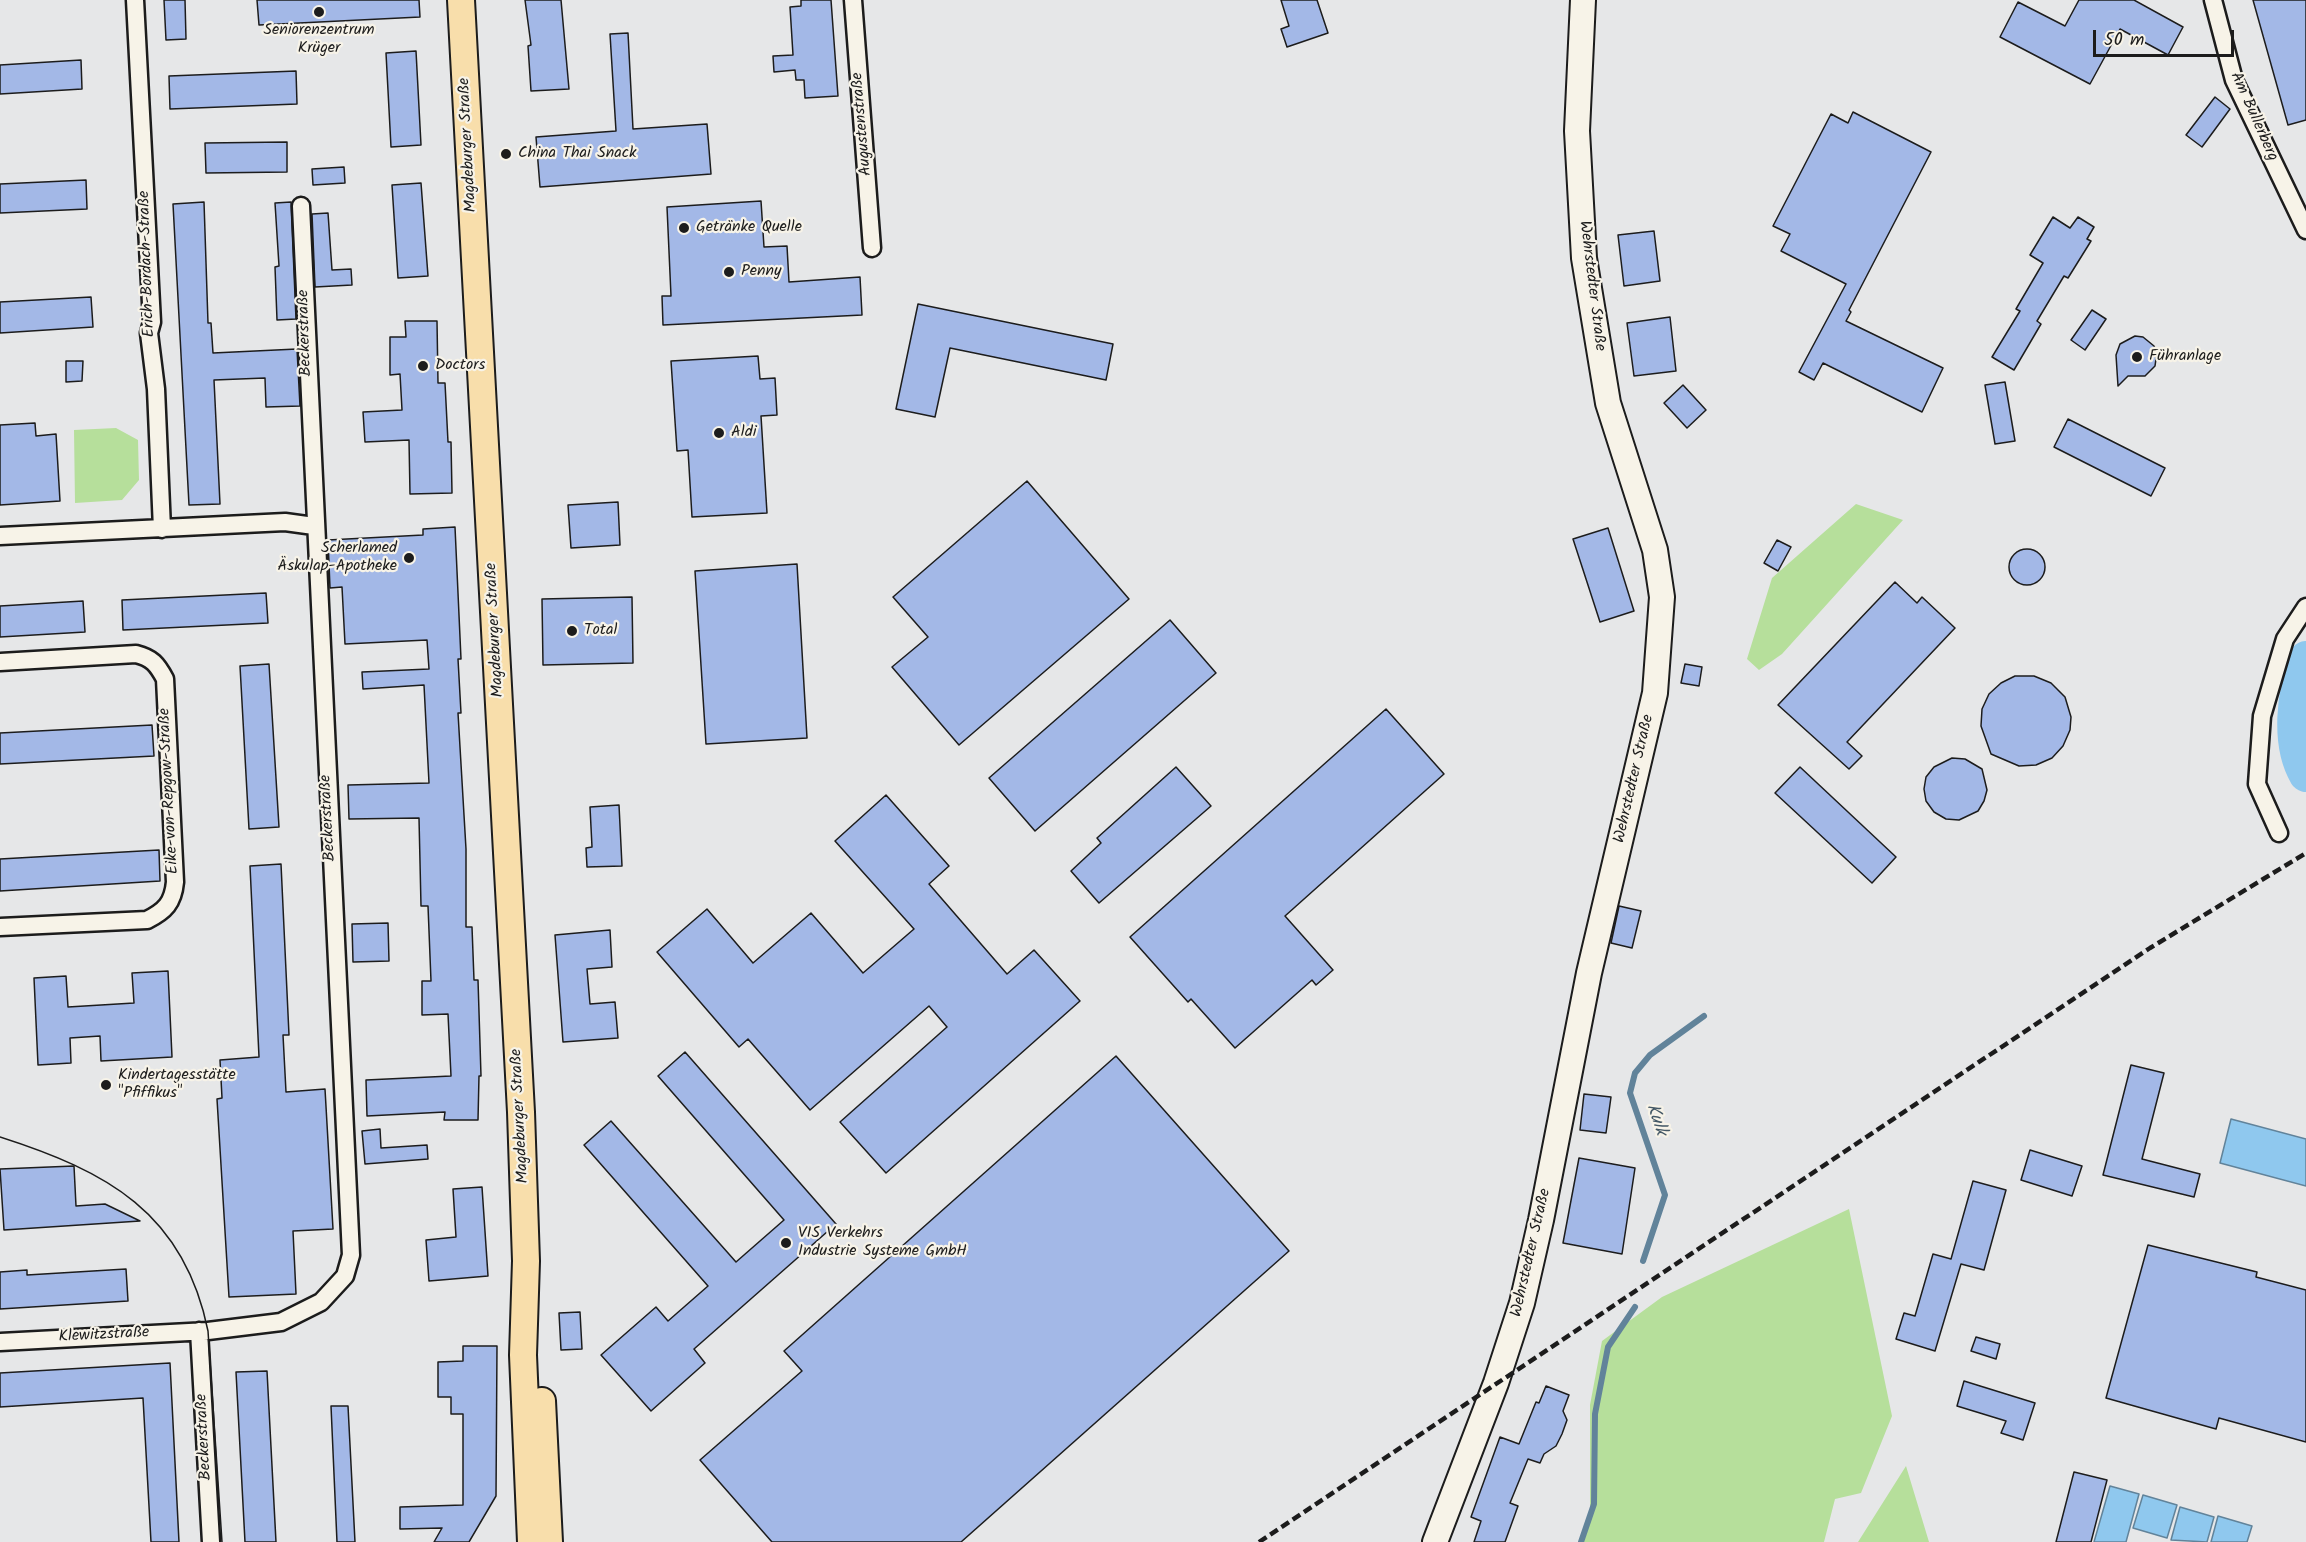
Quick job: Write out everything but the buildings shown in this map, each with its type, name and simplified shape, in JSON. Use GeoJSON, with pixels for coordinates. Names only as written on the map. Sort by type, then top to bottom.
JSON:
{"type":"FeatureCollection","features":[{"type":"Feature","properties":{"kind":"main road","name":"Magdeburger Straße"},"geometry":{"type":"LineString","coordinates":[[461,0],[514,978],[526,1261],[540,1353],[548,1539]]}},
{"type":"Feature","properties":{"kind":"street","name":"Erich-Bordach-Straße"},"geometry":{"type":"LineString","coordinates":[[135,0],[152,322],[149,333],[156,389],[162,529]]}},
{"type":"Feature","properties":{"kind":"street","name":"Augustenstraße"},"geometry":{"type":"LineString","coordinates":[[852,0],[872,248]]}},
{"type":"Feature","properties":{"kind":"street","name":"Wehrstedter Straße"},"geometry":{"type":"LineString","coordinates":[[1435,1542],[1496,1383],[1522,1303],[1541,1220],[1589,973],[1655,693],[1662,597],[1655,550],[1608,402],[1584,258],[1576,131],[1583,0]]}},
{"type":"Feature","properties":{"kind":"street","name":"Am Bullerberg"},"geometry":{"type":"LineString","coordinates":[[2213,0],[2234,80],[2306,230]]}},
{"type":"Feature","properties":{"kind":"street","name":"Beckerstraße"},"geometry":{"type":"LineString","coordinates":[[211,1542],[204,1331],[281,1322],[301,1314],[321,1302],[340,1282],[345,1276],[351,1255],[314,526],[301,206]]}},
{"type":"Feature","properties":{"kind":"street"},"geometry":{"type":"LineString","coordinates":[[0,536],[285,522],[314,526]]}},
{"type":"Feature","properties":{"kind":"street"},"geometry":{"type":"LineString","coordinates":[[2279,833],[2257,783],[2262,716],[2284,639],[2306,607]]}},
{"type":"Feature","properties":{"kind":"street","name":"Eike-von-Repgow-Straße"},"geometry":{"type":"LineString","coordinates":[[0,662],[136,654],[149,657],[156,663],[165,679],[175,882],[174,897],[163,912],[147,920],[0,927]]}},
{"type":"Feature","properties":{"kind":"street","name":"Klewitzstraße"},"geometry":{"type":"LineString","coordinates":[[0,1342],[204,1331]]}},
{"type":"Feature","properties":{"kind":"green space"},"geometry":{"type":"Polygon","coordinates":[[[116,428],[138,440],[139,480],[122,500],[75,503],[74,430],[116,428]]]}},
{"type":"Feature","properties":{"kind":"green space"},"geometry":{"type":"Polygon","coordinates":[[[1856,504],[1903,520],[1782,654],[1759,670],[1747,659],[1772,578],[1856,504]]]}},
{"type":"Feature","properties":{"kind":"green space"},"geometry":{"type":"Polygon","coordinates":[[[1849,1209],[1892,1416],[1861,1493],[1835,1499],[1824,1542],[1579,1542],[1590,1513],[1590,1405],[1602,1341],[1662,1297],[1849,1209]]]}},
{"type":"Feature","properties":{"kind":"green space"},"geometry":{"type":"Polygon","coordinates":[[[1906,1466],[1929,1542],[1858,1542],[1906,1466]]]}},
{"type":"Feature","properties":{"kind":"water"},"geometry":{"type":"Polygon","coordinates":[[[2231,1119],[2306,1139],[2306,1186],[2220,1163],[2231,1119]]]}},
{"type":"Feature","properties":{"kind":"water"},"geometry":{"type":"Polygon","coordinates":[[[2110,1486],[2139,1494],[2126,1542],[2094,1542],[2110,1486]]]}},
{"type":"Feature","properties":{"kind":"water"},"geometry":{"type":"Polygon","coordinates":[[[2143,1495],[2177,1505],[2167,1538],[2133,1528],[2143,1495]]]}},
{"type":"Feature","properties":{"kind":"water"},"geometry":{"type":"Polygon","coordinates":[[[2180,1507],[2214,1517],[2207,1542],[2171,1540],[2180,1507]]]}},
{"type":"Feature","properties":{"kind":"water"},"geometry":{"type":"Polygon","coordinates":[[[2218,1516],[2252,1526],[2247,1542],[2211,1542],[2218,1516]]]}},
{"type":"Feature","properties":{"kind":"waterway"},"geometry":{"type":"LineString","coordinates":[[2306,658],[2298,686],[2294,717],[2296,748],[2306,775]]}},
{"type":"Feature","properties":{"kind":"waterway","name":"Kulk"},"geometry":{"type":"LineString","coordinates":[[1643,1261],[1665,1195],[1630,1093],[1635,1073],[1650,1055],[1704,1016]]}},
{"type":"Feature","properties":{"kind":"waterway","name":"Kulk"},"geometry":{"type":"LineString","coordinates":[[1581,1542],[1594,1504],[1595,1414],[1608,1347],[1635,1307]]}},
{"type":"Feature","properties":{"kind":"tram line"},"geometry":{"type":"LineString","coordinates":[[0,1137],[74,1165],[106,1182],[135,1202],[160,1226],[180,1255],[197,1290],[208,1331],[222,1542]]}},
{"type":"Feature","properties":{"kind":"railway"},"geometry":{"type":"LineString","coordinates":[[1259,1542],[2150,948],[2306,853]]}},
{"type":"Feature","properties":{"kind":"place","name":"Seniorenzentrum Krüger"},"geometry":{"type":"Point","coordinates":[319,12]}},
{"type":"Feature","properties":{"kind":"place","name":"China Thai Snack"},"geometry":{"type":"Point","coordinates":[506,154]}},
{"type":"Feature","properties":{"kind":"place","name":"Getränke Quelle"},"geometry":{"type":"Point","coordinates":[684,228]}},
{"type":"Feature","properties":{"kind":"place","name":"Penny"},"geometry":{"type":"Point","coordinates":[729,272]}},
{"type":"Feature","properties":{"kind":"place","name":"Führanlage"},"geometry":{"type":"Point","coordinates":[2137,357]}},
{"type":"Feature","properties":{"kind":"place","name":"Doctors"},"geometry":{"type":"Point","coordinates":[423,366]}},
{"type":"Feature","properties":{"kind":"place","name":"Aldi"},"geometry":{"type":"Point","coordinates":[719,433]}},
{"type":"Feature","properties":{"kind":"place","name":"Scherlamed Äskulap-Apotheke"},"geometry":{"type":"Point","coordinates":[409,558]}},
{"type":"Feature","properties":{"kind":"place","name":"Total"},"geometry":{"type":"Point","coordinates":[572,631]}},
{"type":"Feature","properties":{"kind":"place","name":"Kindertagesstätte \"Pfiffikus\""},"geometry":{"type":"Point","coordinates":[106,1085]}},
{"type":"Feature","properties":{"kind":"place","name":"VIS Verkehrs Industrie Systeme GmbH"},"geometry":{"type":"Point","coordinates":[786,1243]}}]}
